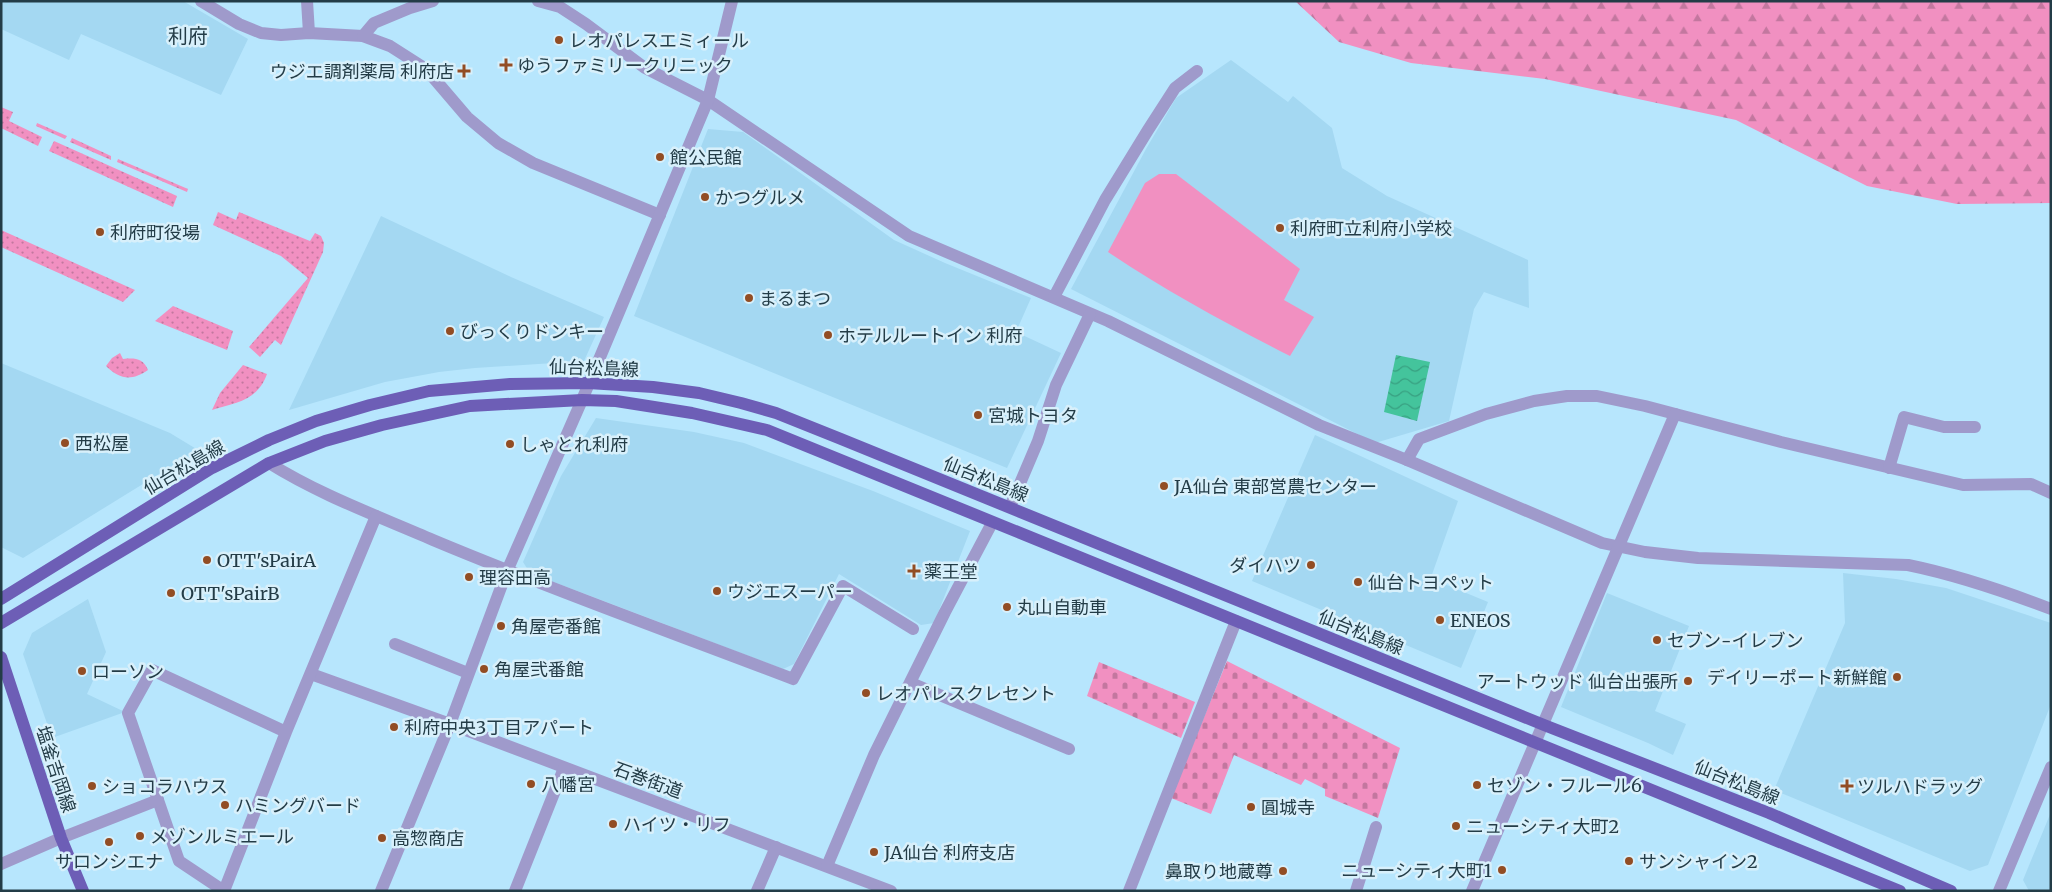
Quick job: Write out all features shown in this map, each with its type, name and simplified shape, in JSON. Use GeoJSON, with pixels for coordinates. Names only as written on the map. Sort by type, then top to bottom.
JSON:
{"type":"FeatureCollection","features":[{"type":"Feature","properties":{"kind":"main road","name":"仙台松島線"},"geometry":{"type":"LineString","coordinates":[[1,599],[212,468],[269,440],[316,422],[370,405],[429,391],[505,384],[588,383],[627,385],[699,393],[776,413],[1544,724],[1769,813],[1952,891]]}},
{"type":"Feature","properties":{"kind":"main road","name":"仙台松島線"},"geometry":{"type":"LineString","coordinates":[[1,623],[269,463],[325,441],[433,412],[470,406],[582,400],[616,402],[692,413],[768,430],[992,523],[1900,891]]}},
{"type":"Feature","properties":{"kind":"main road","name":"塩釜吉岡線"},"geometry":{"type":"LineString","coordinates":[[1,657],[60,838],[83,891]]}},
{"type":"Feature","properties":{"kind":"street"},"geometry":{"type":"LineString","coordinates":[[201,1],[239,24],[261,32],[281,35],[308,33],[363,36],[390,46],[426,69],[467,117],[498,143],[533,163],[660,216]]}},
{"type":"Feature","properties":{"kind":"street"},"geometry":{"type":"LineString","coordinates":[[307,1],[308,33]]}},
{"type":"Feature","properties":{"kind":"street"},"geometry":{"type":"LineString","coordinates":[[363,36],[374,23],[433,1]]}},
{"type":"Feature","properties":{"kind":"street"},"geometry":{"type":"LineString","coordinates":[[538,1],[560,7],[645,68],[708,100],[910,236],[1108,321],[1319,425],[1602,543],[1618,548],[1698,558],[1908,565],[1942,572],[1998,589],[2051,609]]}},
{"type":"Feature","properties":{"kind":"street"},"geometry":{"type":"LineString","coordinates":[[381,891],[450,724],[507,571],[582,400],[708,100],[732,1]]}},
{"type":"Feature","properties":{"kind":"street"},"geometry":{"type":"LineString","coordinates":[[1054,297],[1105,200],[1148,130],[1175,88],[1197,71]]}},
{"type":"Feature","properties":{"kind":"street"},"geometry":{"type":"LineString","coordinates":[[1010,507],[1038,441],[1056,385],[1090,314]]}},
{"type":"Feature","properties":{"kind":"street"},"geometry":{"type":"LineString","coordinates":[[1406,460],[1419,439],[1486,414],[1534,400],[1567,396],[1597,396],[1624,400],[1889,468],[1963,485],[1991,486],[2018,483],[2048,487]]}},
{"type":"Feature","properties":{"kind":"street"},"geometry":{"type":"LineString","coordinates":[[1472,891],[1675,414]]}},
{"type":"Feature","properties":{"kind":"street"},"geometry":{"type":"LineString","coordinates":[[1889,468],[1904,417],[1944,427],[1975,428]]}},
{"type":"Feature","properties":{"kind":"street"},"geometry":{"type":"LineString","coordinates":[[269,463],[288,475],[376,516],[507,571],[794,679],[843,586],[913,629]]}},
{"type":"Feature","properties":{"kind":"street"},"geometry":{"type":"LineString","coordinates":[[286,732],[152,670],[128,713],[179,861],[224,891],[286,732],[376,516]]}},
{"type":"Feature","properties":{"kind":"street"},"geometry":{"type":"LineString","coordinates":[[827,866],[874,755],[945,612],[992,523]]}},
{"type":"Feature","properties":{"kind":"street"},"geometry":{"type":"LineString","coordinates":[[1129,891],[1236,621]]}},
{"type":"Feature","properties":{"kind":"street"},"geometry":{"type":"LineString","coordinates":[[395,644],[468,673]]}},
{"type":"Feature","properties":{"kind":"street","name":"石巻街道"},"geometry":{"type":"LineString","coordinates":[[310,674],[450,724],[891,891]]}},
{"type":"Feature","properties":{"kind":"street"},"geometry":{"type":"LineString","coordinates":[[911,683],[1069,750]]}},
{"type":"Feature","properties":{"kind":"street"},"geometry":{"type":"LineString","coordinates":[[1999,891],[2051,767]]}},
{"type":"Feature","properties":{"kind":"street"},"geometry":{"type":"LineString","coordinates":[[515,891],[564,768]]}},
{"type":"Feature","properties":{"kind":"street"},"geometry":{"type":"LineString","coordinates":[[1,864],[60,838],[158,800]]}},
{"type":"Feature","properties":{"kind":"street"},"geometry":{"type":"LineString","coordinates":[[1356,891],[1376,827]]}},
{"type":"Feature","properties":{"kind":"street"},"geometry":{"type":"LineString","coordinates":[[757,891],[776,847]]}},
{"type":"Feature","properties":{"kind":"shaded area"},"geometry":{"type":"Polygon","coordinates":[[[1,1],[183,1],[248,39],[221,95],[81,34],[69,60],[1,29],[1,1]]]}},
{"type":"Feature","properties":{"kind":"shaded area","name":"利府町立利府小学校"},"geometry":{"type":"Polygon","coordinates":[[[1231,60],[1288,102],[1293,96],[1332,128],[1342,168],[1387,196],[1528,260],[1529,308],[1484,292],[1474,309],[1449,421],[1375,443],[1071,289],[1146,149],[1176,98],[1231,60]]]}},
{"type":"Feature","properties":{"kind":"shaded area"},"geometry":{"type":"Polygon","coordinates":[[[708,129],[743,132],[894,240],[1031,298],[1016,332],[1061,353],[1007,468],[634,316],[708,129]]]}},
{"type":"Feature","properties":{"kind":"shaded area"},"geometry":{"type":"Polygon","coordinates":[[[381,216],[511,277],[604,317],[584,361],[439,372],[385,382],[289,410],[381,216]]]}},
{"type":"Feature","properties":{"kind":"shaded area"},"geometry":{"type":"Polygon","coordinates":[[[1,363],[170,433],[198,450],[23,558],[1,547],[1,363]]]}},
{"type":"Feature","properties":{"kind":"shaded area"},"geometry":{"type":"Polygon","coordinates":[[[596,418],[694,432],[744,443],[873,491],[970,531],[934,623],[921,625],[839,574],[794,664],[783,669],[530,573],[523,562],[561,476],[596,418]]]}},
{"type":"Feature","properties":{"kind":"shaded area"},"geometry":{"type":"Polygon","coordinates":[[[1315,435],[1458,501],[1429,583],[1435,586],[1437,581],[1488,602],[1461,668],[1252,581],[1315,435]]]}},
{"type":"Feature","properties":{"kind":"shaded area"},"geometry":{"type":"Polygon","coordinates":[[[1843,573],[1896,579],[1946,588],[2051,623],[2051,704],[1988,865],[1970,871],[1774,790],[1845,623],[1843,573]]]}},
{"type":"Feature","properties":{"kind":"shaded area"},"geometry":{"type":"Polygon","coordinates":[[[1607,593],[1689,626],[1655,711],[1686,724],[1673,755],[1561,707],[1607,593]]]}},
{"type":"Feature","properties":{"kind":"shaded area"},"geometry":{"type":"Polygon","coordinates":[[[88,599],[106,652],[87,694],[125,712],[52,738],[23,654],[32,633],[88,599]]]}},
{"type":"Feature","properties":{"kind":"shaded area"},"geometry":{"type":"Polygon","coordinates":[[[2051,812],[2051,891],[2029,891],[2023,880],[2051,812]]]}},
{"type":"Feature","properties":{"kind":"green space"},"geometry":{"type":"Polygon","coordinates":[[[1295,1],[2051,1],[2051,203],[1957,204],[1867,186],[1736,120],[1545,79],[1411,63],[1339,42],[1295,1]]]}},
{"type":"Feature","properties":{"kind":"green space"},"geometry":{"type":"Polygon","coordinates":[[[1,107],[13,112],[9,121],[42,137],[38,146],[1,128],[1,107]]]}},
{"type":"Feature","properties":{"kind":"green space"},"geometry":{"type":"Polygon","coordinates":[[[37,123],[67,136],[65,139],[36,126],[37,123]]]}},
{"type":"Feature","properties":{"kind":"green space"},"geometry":{"type":"Polygon","coordinates":[[[72,138],[111,156],[111,160],[70,142],[72,138]]]}},
{"type":"Feature","properties":{"kind":"green space"},"geometry":{"type":"Polygon","coordinates":[[[54,141],[177,196],[173,207],[49,151],[54,141]]]}},
{"type":"Feature","properties":{"kind":"green space"},"geometry":{"type":"Polygon","coordinates":[[[118,159],[188,189],[187,192],[117,162],[118,159]]]}},
{"type":"Feature","properties":{"kind":"green space"},"geometry":{"type":"Polygon","coordinates":[[[1159,174],[1176,174],[1300,269],[1284,300],[1314,317],[1290,356],[1197,307],[1108,252],[1145,183],[1159,174]]]}},
{"type":"Feature","properties":{"kind":"green space"},"geometry":{"type":"Polygon","coordinates":[[[218,212],[236,220],[239,212],[310,241],[315,233],[321,236],[324,243],[323,252],[281,345],[275,340],[260,357],[249,347],[308,278],[281,256],[213,225],[218,212]]]}},
{"type":"Feature","properties":{"kind":"green space"},"geometry":{"type":"Polygon","coordinates":[[[1,230],[135,290],[123,302],[1,247],[1,230]]]}},
{"type":"Feature","properties":{"kind":"green space"},"geometry":{"type":"Polygon","coordinates":[[[173,306],[233,331],[227,350],[155,321],[173,306]]]}},
{"type":"Feature","properties":{"kind":"green space"},"geometry":{"type":"Polygon","coordinates":[[[120,353],[123,359],[141,361],[148,370],[131,377],[121,376],[111,371],[106,366],[112,358],[120,353]]]}},
{"type":"Feature","properties":{"kind":"green space"},"geometry":{"type":"Polygon","coordinates":[[[243,365],[267,374],[263,383],[258,390],[245,399],[212,410],[220,393],[243,365]]]}},
{"type":"Feature","properties":{"kind":"green space"},"geometry":{"type":"Polygon","coordinates":[[[1227,661],[1400,748],[1378,818],[1325,796],[1325,789],[1305,779],[1301,785],[1234,755],[1211,814],[1171,798],[1227,661]]]}},
{"type":"Feature","properties":{"kind":"green space"},"geometry":{"type":"Polygon","coordinates":[[[1099,662],[1195,702],[1181,738],[1087,696],[1099,662]]]}},
{"type":"Feature","properties":{"kind":"water"},"geometry":{"type":"Polygon","coordinates":[[[1396,355],[1430,362],[1417,421],[1384,412],[1396,355]]]}},
{"type":"Feature","properties":{"kind":"place","name":"レオパレスエミィール"},"geometry":{"type":"Point","coordinates":[559,40]}},
{"type":"Feature","properties":{"kind":"place","name":"ゆうファミリークリニック"},"geometry":{"type":"Point","coordinates":[506,65]}},
{"type":"Feature","properties":{"kind":"place","name":"ウジエ調剤薬局 利府店"},"geometry":{"type":"Point","coordinates":[464,71]}},
{"type":"Feature","properties":{"kind":"place","name":"館公民館"},"geometry":{"type":"Point","coordinates":[660,157]}},
{"type":"Feature","properties":{"kind":"place","name":"かつグルメ"},"geometry":{"type":"Point","coordinates":[705,197]}},
{"type":"Feature","properties":{"kind":"place","name":"利府町立利府小学校"},"geometry":{"type":"Point","coordinates":[1280,228]}},
{"type":"Feature","properties":{"kind":"place","name":"利府町役場"},"geometry":{"type":"Point","coordinates":[100,232]}},
{"type":"Feature","properties":{"kind":"place","name":"まるまつ"},"geometry":{"type":"Point","coordinates":[749,298]}},
{"type":"Feature","properties":{"kind":"place","name":"びっくりドンキー"},"geometry":{"type":"Point","coordinates":[450,331]}},
{"type":"Feature","properties":{"kind":"place","name":"ホテルルートイン 利府"},"geometry":{"type":"Point","coordinates":[828,335]}},
{"type":"Feature","properties":{"kind":"place","name":"宮城トヨタ"},"geometry":{"type":"Point","coordinates":[978,415]}},
{"type":"Feature","properties":{"kind":"place","name":"西松屋"},"geometry":{"type":"Point","coordinates":[65,443]}},
{"type":"Feature","properties":{"kind":"place","name":"しゃとれ利府"},"geometry":{"type":"Point","coordinates":[510,444]}},
{"type":"Feature","properties":{"kind":"place","name":"JA仙台 東部営農センター"},"geometry":{"type":"Point","coordinates":[1164,486]}},
{"type":"Feature","properties":{"kind":"place","name":"OTT'sPairA"},"geometry":{"type":"Point","coordinates":[207,560]}},
{"type":"Feature","properties":{"kind":"place","name":"ダイハツ"},"geometry":{"type":"Point","coordinates":[1311,565]}},
{"type":"Feature","properties":{"kind":"place","name":"薬王堂"},"geometry":{"type":"Point","coordinates":[914,571]}},
{"type":"Feature","properties":{"kind":"place","name":"理容田高"},"geometry":{"type":"Point","coordinates":[469,577]}},
{"type":"Feature","properties":{"kind":"place","name":"仙台トヨペット"},"geometry":{"type":"Point","coordinates":[1358,582]}},
{"type":"Feature","properties":{"kind":"place","name":"ウジエスーパー"},"geometry":{"type":"Point","coordinates":[717,591]}},
{"type":"Feature","properties":{"kind":"place","name":"OTT'sPairB"},"geometry":{"type":"Point","coordinates":[171,593]}},
{"type":"Feature","properties":{"kind":"place","name":"丸山自動車"},"geometry":{"type":"Point","coordinates":[1007,607]}},
{"type":"Feature","properties":{"kind":"place","name":"ENEOS"},"geometry":{"type":"Point","coordinates":[1440,620]}},
{"type":"Feature","properties":{"kind":"place","name":"角屋壱番館"},"geometry":{"type":"Point","coordinates":[501,626]}},
{"type":"Feature","properties":{"kind":"place","name":"セブン-イレブン"},"geometry":{"type":"Point","coordinates":[1657,640]}},
{"type":"Feature","properties":{"kind":"place","name":"角屋弐番館"},"geometry":{"type":"Point","coordinates":[484,669]}},
{"type":"Feature","properties":{"kind":"place","name":"ローソン"},"geometry":{"type":"Point","coordinates":[82,671]}},
{"type":"Feature","properties":{"kind":"place","name":"デイリーポート新鮮館"},"geometry":{"type":"Point","coordinates":[1897,677]}},
{"type":"Feature","properties":{"kind":"place","name":"アートウッド 仙台出張所"},"geometry":{"type":"Point","coordinates":[1688,681]}},
{"type":"Feature","properties":{"kind":"place","name":"レオパレスクレセント"},"geometry":{"type":"Point","coordinates":[866,693]}},
{"type":"Feature","properties":{"kind":"place","name":"利府中央3丁目アパート"},"geometry":{"type":"Point","coordinates":[394,727]}},
{"type":"Feature","properties":{"kind":"place","name":"八幡宮"},"geometry":{"type":"Point","coordinates":[531,784]}},
{"type":"Feature","properties":{"kind":"place","name":"セゾン・フルール6"},"geometry":{"type":"Point","coordinates":[1477,785]}},
{"type":"Feature","properties":{"kind":"place","name":"ショコラハウス"},"geometry":{"type":"Point","coordinates":[92,786]}},
{"type":"Feature","properties":{"kind":"place","name":"ツルハドラッグ"},"geometry":{"type":"Point","coordinates":[1847,786]}},
{"type":"Feature","properties":{"kind":"place","name":"ハミングバード"},"geometry":{"type":"Point","coordinates":[225,805]}},
{"type":"Feature","properties":{"kind":"place","name":"圓城寺"},"geometry":{"type":"Point","coordinates":[1251,807]}},
{"type":"Feature","properties":{"kind":"place","name":"ハイツ・リフ"},"geometry":{"type":"Point","coordinates":[613,824]}},
{"type":"Feature","properties":{"kind":"place","name":"ニューシティ大町2"},"geometry":{"type":"Point","coordinates":[1456,826]}},
{"type":"Feature","properties":{"kind":"place","name":"メゾンルミエール"},"geometry":{"type":"Point","coordinates":[140,836]}},
{"type":"Feature","properties":{"kind":"place","name":"高惣商店"},"geometry":{"type":"Point","coordinates":[382,838]}},
{"type":"Feature","properties":{"kind":"place","name":"サロンシエナ"},"geometry":{"type":"Point","coordinates":[109,842]}},
{"type":"Feature","properties":{"kind":"place","name":"JA仙台 利府支店"},"geometry":{"type":"Point","coordinates":[874,852]}},
{"type":"Feature","properties":{"kind":"place","name":"サンシャイン2"},"geometry":{"type":"Point","coordinates":[1629,861]}},
{"type":"Feature","properties":{"kind":"place","name":"ニューシティ大町1"},"geometry":{"type":"Point","coordinates":[1502,870]}},
{"type":"Feature","properties":{"kind":"place","name":"鼻取り地蔵尊"},"geometry":{"type":"Point","coordinates":[1283,871]}},
{"type":"Feature","properties":{"kind":"district","name":"利府"},"geometry":{"type":"Point","coordinates":[188,35]}}]}
